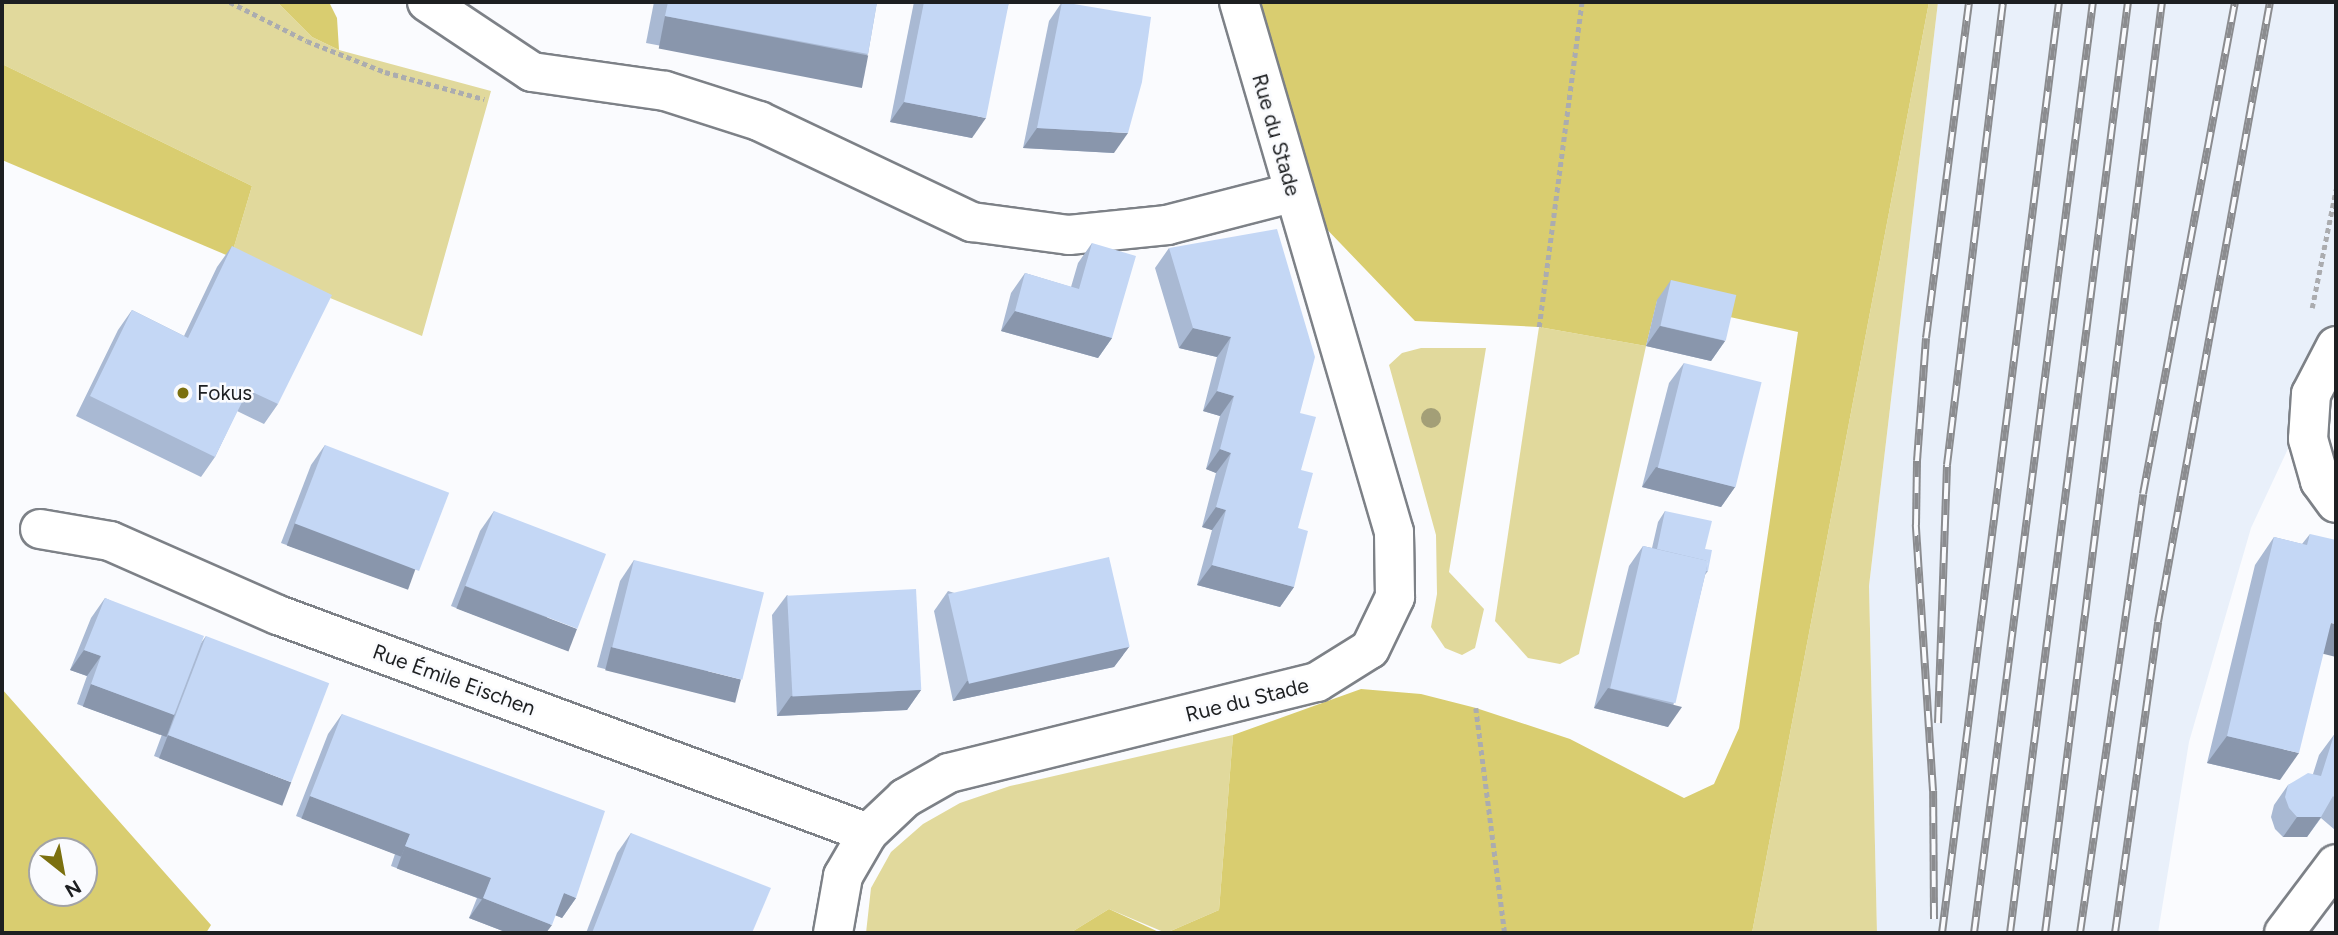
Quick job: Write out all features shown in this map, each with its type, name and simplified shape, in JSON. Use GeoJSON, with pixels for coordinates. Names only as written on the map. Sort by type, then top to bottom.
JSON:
{"type":"FeatureCollection","features":[{"type":"Feature","properties":{"kind":"street"},"geometry":{"type":"LineString","coordinates":[[427,2],[532,72],[665,91],[760,121],[972,222],[1069,236],[1167,225],[1292,193]]}},
{"type":"Feature","properties":{"kind":"street","name":"Rue du Stade"},"geometry":{"type":"LineString","coordinates":[[833,933],[843,876],[868,833],[905,798],[949,774],[1317,682],[1370,649],[1395,597],[1394,532],[1292,193],[1239,2]]}},
{"type":"Feature","properties":{"kind":"street"},"geometry":{"type":"LineString","coordinates":[[2333,350],[2311,394],[2308,439],[2320,481],[2336,503]]}},
{"type":"Feature","properties":{"kind":"street","name":"Rue Émile Eischen"},"geometry":{"type":"LineString","coordinates":[[40,529],[110,541],[278,615],[868,833]]}},
{"type":"Feature","properties":{"kind":"street"},"geometry":{"type":"LineString","coordinates":[[2284,933],[2336,864]]}},
{"type":"Feature","properties":{"kind":"path"},"geometry":{"type":"LineString","coordinates":[[230,2],[307,41],[385,72],[489,100]]}},
{"type":"Feature","properties":{"kind":"path"},"geometry":{"type":"LineString","coordinates":[[1539,327],[1582,2]]}},
{"type":"Feature","properties":{"kind":"path"},"geometry":{"type":"LineString","coordinates":[[2333,350],[2303,349],[2336,189]]}},
{"type":"Feature","properties":{"kind":"path"},"geometry":{"type":"LineString","coordinates":[[1476,708],[1505,933]]}},
{"type":"Feature","properties":{"kind":"shaded area"},"geometry":{"type":"Polygon","coordinates":[[[2,2],[277,2],[312,37],[339,50],[491,91],[422,336],[231,257],[252,186],[2,64],[2,2]]]}},
{"type":"Feature","properties":{"kind":"shaded area"},"geometry":{"type":"Polygon","coordinates":[[[277,2],[329,2],[337,18],[339,50],[312,37],[277,2]]]}},
{"type":"Feature","properties":{"kind":"shaded area"},"geometry":{"type":"Polygon","coordinates":[[[1239,2],[1929,2],[1752,933],[1166,933],[1219,910],[1233,735],[1361,689],[1421,694],[1476,708],[1570,739],[1684,798],[1714,784],[1739,728],[1798,332],[1657,301],[1646,346],[1539,327],[1415,321],[1292,193],[1239,2]]]}},
{"type":"Feature","properties":{"kind":"shaded area"},"geometry":{"type":"Polygon","coordinates":[[[1929,2],[1938,2],[1869,586],[1877,933],[1752,933],[1929,2]]]}},
{"type":"Feature","properties":{"kind":"shaded area"},"geometry":{"type":"Polygon","coordinates":[[[1938,2],[2336,2],[2336,346],[2251,528],[2189,742],[2158,933],[1877,933],[1869,586],[1938,2]]]}},
{"type":"Feature","properties":{"kind":"shaded area"},"geometry":{"type":"Polygon","coordinates":[[[2,64],[252,186],[231,257],[2,160],[2,64]]]}},
{"type":"Feature","properties":{"kind":"shaded area"},"geometry":{"type":"Polygon","coordinates":[[[1539,327],[1646,346],[1579,654],[1560,664],[1528,658],[1495,621],[1539,327]]]}},
{"type":"Feature","properties":{"kind":"shaded area"},"geometry":{"type":"Polygon","coordinates":[[[1421,348],[1486,348],[1449,572],[1484,609],[1475,648],[1462,655],[1445,648],[1431,627],[1437,594],[1436,535],[1389,365],[1402,353],[1421,348]]]}},
{"type":"Feature","properties":{"kind":"shaded area"},"geometry":{"type":"Polygon","coordinates":[[[2,689],[211,925],[206,933],[2,933],[2,689]]]}},
{"type":"Feature","properties":{"kind":"shaded area"},"geometry":{"type":"Polygon","coordinates":[[[1233,735],[1219,910],[1166,933],[1109,909],[1070,933],[866,933],[871,888],[891,852],[923,824],[960,803],[1010,786],[1233,735]]]}},
{"type":"Feature","properties":{"kind":"shaded area"},"geometry":{"type":"Polygon","coordinates":[[[1109,909],[1161,933],[1070,933],[1109,909]]]}},
{"type":"Feature","properties":{"kind":"building"},"geometry":{"type":"Polygon","coordinates":[[[668,2],[877,2],[868,54],[665,16],[668,2]]]}},
{"type":"Feature","properties":{"kind":"building"},"geometry":{"type":"Polygon","coordinates":[[[924,2],[1009,2],[986,118],[904,102],[924,2]]]}},
{"type":"Feature","properties":{"kind":"building"},"geometry":{"type":"Polygon","coordinates":[[[1062,2],[1151,17],[1142,82],[1128,133],[1037,128],[1062,2]]]}},
{"type":"Feature","properties":{"kind":"building"},"geometry":{"type":"Polygon","coordinates":[[[1277,229],[1315,357],[1300,413],[1316,417],[1301,470],[1313,473],[1298,528],[1308,531],[1294,587],[1212,565],[1226,510],[1216,507],[1231,453],[1220,449],[1234,396],[1217,391],[1231,337],[1193,328],[1169,248],[1277,229]]]}},
{"type":"Feature","properties":{"kind":"building"},"geometry":{"type":"Polygon","coordinates":[[[1092,243],[1136,256],[1112,338],[1015,311],[1025,273],[1079,289],[1092,243]]]}},
{"type":"Feature","properties":{"kind":"building"},"geometry":{"type":"Polygon","coordinates":[[[232,246],[332,295],[278,404],[248,390],[215,457],[90,396],[132,310],[188,338],[232,246]]]}},
{"type":"Feature","properties":{"kind":"building"},"geometry":{"type":"Polygon","coordinates":[[[1671,280],[1736,295],[1726,341],[1660,326],[1671,280]]]}},
{"type":"Feature","properties":{"kind":"building"},"geometry":{"type":"Polygon","coordinates":[[[1684,363],[1762,382],[1735,487],[1658,468],[1684,363]]]}},
{"type":"Feature","properties":{"kind":"building"},"geometry":{"type":"Polygon","coordinates":[[[325,445],[449,493],[419,571],[295,523],[325,445]]]}},
{"type":"Feature","properties":{"kind":"building"},"geometry":{"type":"Polygon","coordinates":[[[494,511],[606,554],[577,629],[465,586],[494,511]]]}},
{"type":"Feature","properties":{"kind":"building"},"geometry":{"type":"Polygon","coordinates":[[[1665,511],[1712,521],[1705,549],[1712,550],[1708,571],[1708,561],[1657,549],[1665,511]]]}},
{"type":"Feature","properties":{"kind":"building"},"geometry":{"type":"Polygon","coordinates":[[[2310,534],[2336,540],[2336,624],[2331,623],[2299,753],[2227,736],[2274,537],[2307,545],[2310,534]]]}},
{"type":"Feature","properties":{"kind":"building"},"geometry":{"type":"Polygon","coordinates":[[[1643,546],[1708,561],[1675,703],[1610,688],[1643,546]]]}},
{"type":"Feature","properties":{"kind":"building"},"geometry":{"type":"Polygon","coordinates":[[[1109,557],[1130,647],[969,684],[948,594],[1109,557]]]}},
{"type":"Feature","properties":{"kind":"building"},"geometry":{"type":"Polygon","coordinates":[[[634,560],[764,592],[742,680],[612,647],[634,560]]]}},
{"type":"Feature","properties":{"kind":"building"},"geometry":{"type":"Polygon","coordinates":[[[916,589],[921,690],[792,697],[787,596],[916,589]]]}},
{"type":"Feature","properties":{"kind":"building"},"geometry":{"type":"Polygon","coordinates":[[[105,598],[204,636],[174,715],[91,684],[101,656],[84,650],[105,598]]]}},
{"type":"Feature","properties":{"kind":"building"},"geometry":{"type":"Polygon","coordinates":[[[206,636],[329,683],[291,782],[168,735],[206,636]]]}},
{"type":"Feature","properties":{"kind":"building"},"geometry":{"type":"Polygon","coordinates":[[[342,714],[605,811],[576,898],[564,893],[552,925],[483,898],[491,878],[405,846],[410,834],[310,796],[342,714]]]}},
{"type":"Feature","properties":{"kind":"building"},"geometry":{"type":"Polygon","coordinates":[[[2336,732],[2336,799],[2333,796],[2321,817],[2297,817],[2289,808],[2285,797],[2288,785],[2308,773],[2321,776],[2336,732]]]}},
{"type":"Feature","properties":{"kind":"building"},"geometry":{"type":"Polygon","coordinates":[[[631,833],[771,888],[752,933],[592,933],[631,833]]]}},
{"type":"Feature","properties":{"kind":"railway"},"geometry":{"type":"LineString","coordinates":[[1934,919],[1933,791],[1916,525],[1917,461],[1926,338],[1969,2]]}},
{"type":"Feature","properties":{"kind":"railway"},"geometry":{"type":"LineString","coordinates":[[1938,723],[1947,465],[2003,2]]}},
{"type":"Feature","properties":{"kind":"railway"},"geometry":{"type":"LineString","coordinates":[[1942,933],[2059,2]]}},
{"type":"Feature","properties":{"kind":"railway"},"geometry":{"type":"LineString","coordinates":[[1974,933],[2093,2]]}},
{"type":"Feature","properties":{"kind":"railway"},"geometry":{"type":"LineString","coordinates":[[2010,933],[2128,2]]}},
{"type":"Feature","properties":{"kind":"railway"},"geometry":{"type":"LineString","coordinates":[[2045,933],[2162,2]]}},
{"type":"Feature","properties":{"kind":"railway"},"geometry":{"type":"LineString","coordinates":[[2080,933],[2143,494],[2235,2]]}},
{"type":"Feature","properties":{"kind":"railway"},"geometry":{"type":"LineString","coordinates":[[2115,933],[2158,622],[2270,2]]}},
{"type":"Feature","properties":{"kind":"place","name":"Fokus"},"geometry":{"type":"Point","coordinates":[183,393]}}]}
